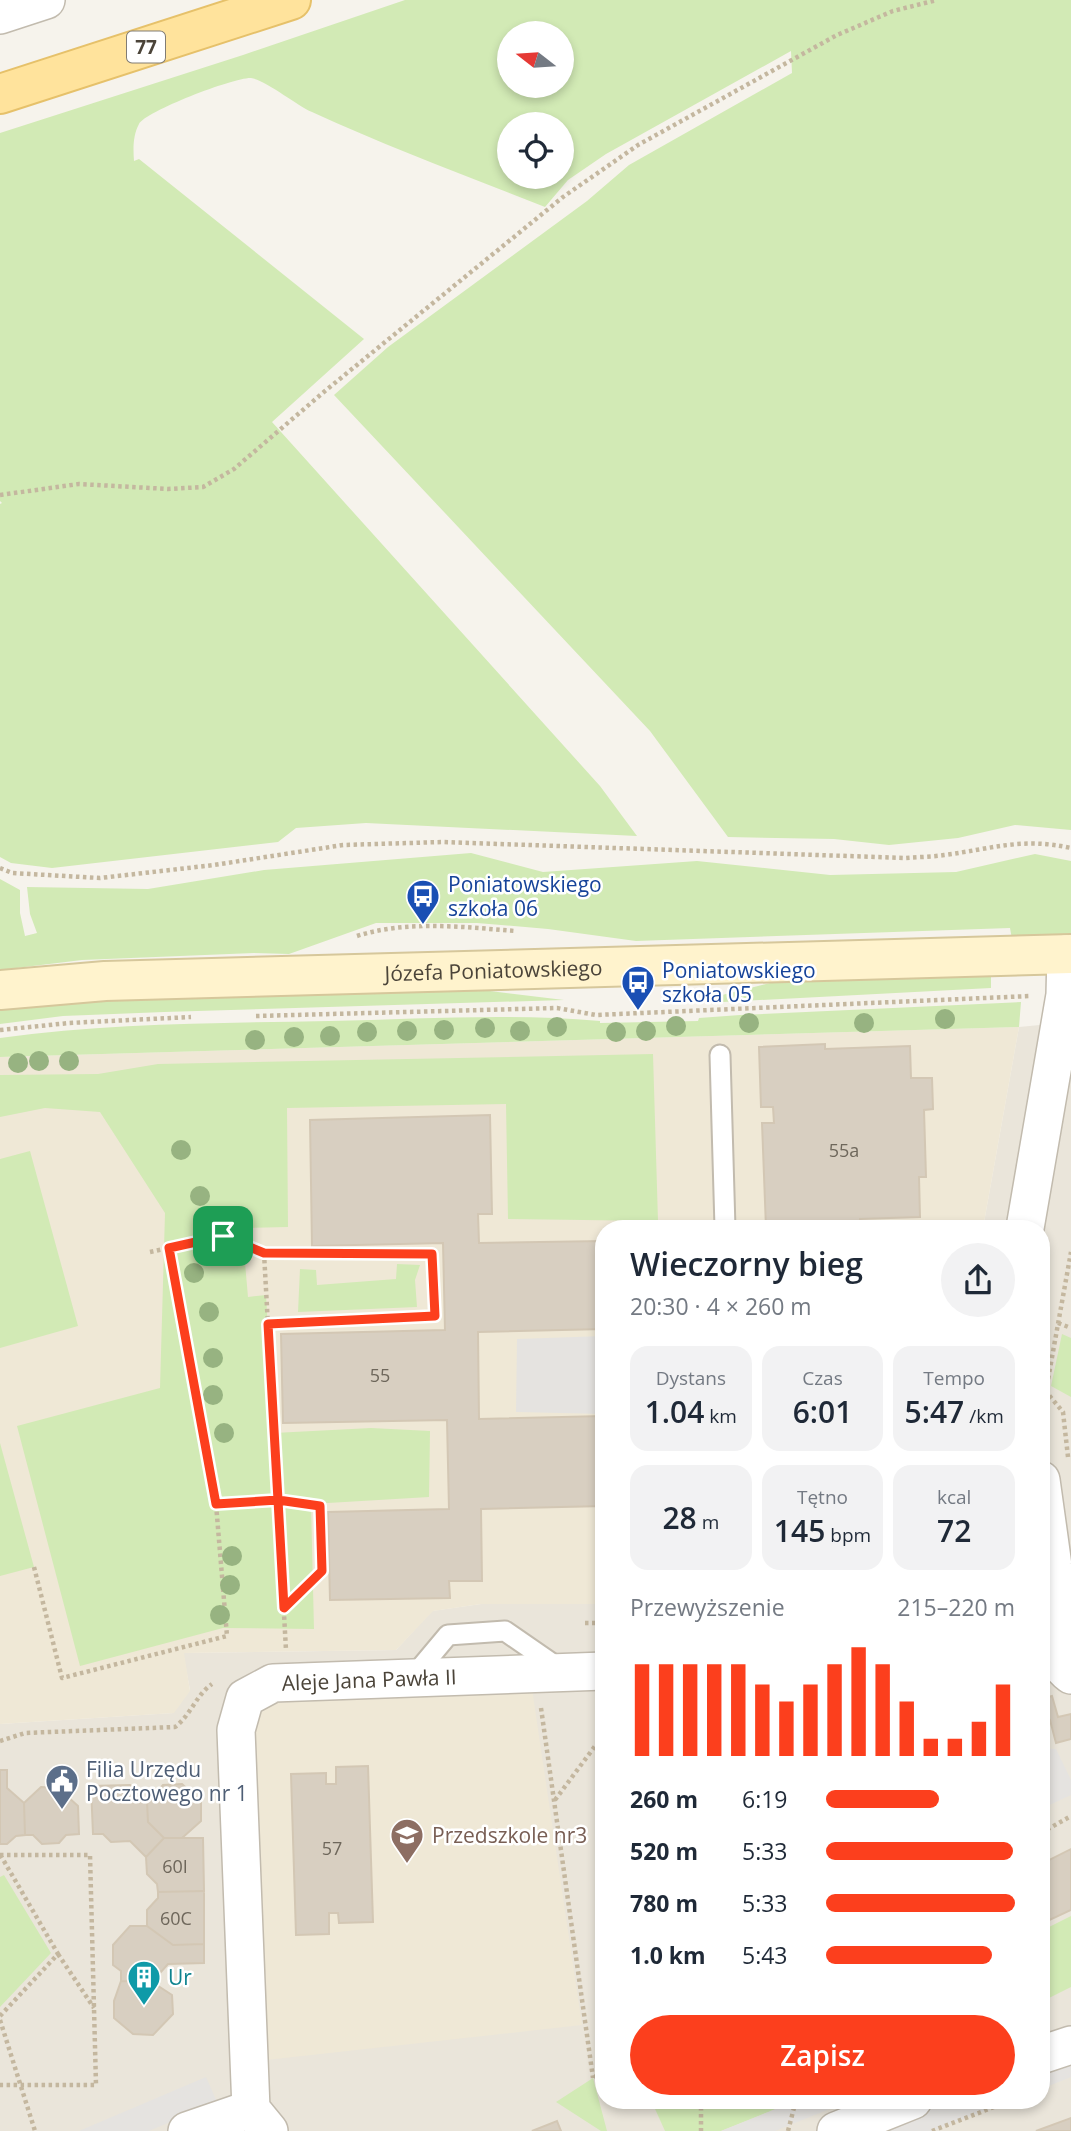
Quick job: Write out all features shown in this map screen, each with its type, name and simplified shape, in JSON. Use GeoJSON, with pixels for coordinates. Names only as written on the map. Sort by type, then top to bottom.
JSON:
{"type":"FeatureCollection","features":[{"type":"Feature","properties":{"kind":"main road","name":"77"},"geometry":{"type":"LineString","coordinates":[[0,94],[291,0]]}},
{"type":"Feature","properties":{"kind":"street"},"geometry":{"type":"LineString","coordinates":[[0,15],[46,0]]}},
{"type":"Feature","properties":{"kind":"street"},"geometry":{"type":"LineString","coordinates":[[1026,1220],[1065,995],[1069,954]]}},
{"type":"Feature","properties":{"kind":"street","name":"Józefa Poniatowskiego"},"geometry":{"type":"LineString","coordinates":[[0,990],[130,980],[1069,954]]}},
{"type":"Feature","properties":{"kind":"street"},"geometry":{"type":"LineString","coordinates":[[1055,1473],[1059,1635]]}},
{"type":"Feature","properties":{"kind":"street","name":"Aleje Jana Pawła II"},"geometry":{"type":"LineString","coordinates":[[260,2120],[236,1730],[245,1698],[273,1682],[595,1671]]}},
{"type":"Feature","properties":{"kind":"street"},"geometry":{"type":"LineString","coordinates":[[1050,2052],[1071,2045]]}},
{"type":"Feature","properties":{"kind":"street"},"geometry":{"type":"LineString","coordinates":[[836,2131],[891,2109]]}},
{"type":"Feature","properties":{"kind":"street"},"geometry":{"type":"LineString","coordinates":[[187,2131],[260,2120]]}},
{"type":"Feature","properties":{"kind":"lane"},"geometry":{"type":"LineString","coordinates":[[720,1055],[725,1220]]}},
{"type":"Feature","properties":{"kind":"path"},"geometry":{"type":"LineString","coordinates":[[0,495],[79,484],[168,489],[203,486],[234,469],[325,391],[564,197],[638,145],[837,35],[893,11],[937,0]]}},
{"type":"Feature","properties":{"kind":"path"},"geometry":{"type":"LineString","coordinates":[[0,867],[12,873],[100,878],[214,865],[343,845],[403,843],[659,848],[905,858],[1021,843],[1071,848]]}},
{"type":"Feature","properties":{"kind":"path"},"geometry":{"type":"LineString","coordinates":[[253,1016],[557,1008],[596,1015],[1036,996]]}},
{"type":"Feature","properties":{"kind":"path"},"geometry":{"type":"LineString","coordinates":[[0,1030],[69,1023],[197,1017]]}},
{"type":"Feature","properties":{"kind":"path"},"geometry":{"type":"LineString","coordinates":[[150,1252],[223,1236],[264,1253],[432,1254],[435,1316],[268,1324]]}},
{"type":"Feature","properties":{"kind":"path"},"geometry":{"type":"LineString","coordinates":[[34,1567],[62,1678],[227,1636],[216,1504],[169,1248]]}},
{"type":"Feature","properties":{"kind":"path"},"geometry":{"type":"LineString","coordinates":[[1050,1368],[1071,1252]]}},
{"type":"Feature","properties":{"kind":"path"},"geometry":{"type":"LineString","coordinates":[[264,1253],[286,1652]]}},
{"type":"Feature","properties":{"kind":"path"},"geometry":{"type":"LineString","coordinates":[[1058,1323],[1071,1328]]}},
{"type":"Feature","properties":{"kind":"path"},"geometry":{"type":"LineString","coordinates":[[1050,1396],[1063,1412],[1055,1473]]}},
{"type":"Feature","properties":{"kind":"path"},"geometry":{"type":"LineString","coordinates":[[216,1504],[278,1500],[320,1506],[322,1571],[284,1608]]}},
{"type":"Feature","properties":{"kind":"path"},"geometry":{"type":"LineString","coordinates":[[585,1623],[595,1623]]}},
{"type":"Feature","properties":{"kind":"path"},"geometry":{"type":"LineString","coordinates":[[551,1673],[555,1801],[593,2078],[595,2076]]}},
{"type":"Feature","properties":{"kind":"path"},"geometry":{"type":"LineString","coordinates":[[0,1741],[25,1733],[175,1727],[186,1719],[204,1690],[218,1681]]}},
{"type":"Feature","properties":{"kind":"path"},"geometry":{"type":"LineString","coordinates":[[555,1801],[595,1746]]}},
{"type":"Feature","properties":{"kind":"path"},"geometry":{"type":"LineString","coordinates":[[1050,1828],[1071,1816]]}},
{"type":"Feature","properties":{"kind":"path"},"geometry":{"type":"LineString","coordinates":[[0,2085],[96,2084],[90,1855],[0,1856],[94,2009]]}},
{"type":"Feature","properties":{"kind":"path"},"geometry":{"type":"LineString","coordinates":[[35,2131],[0,2018],[58,1954]]}},
{"type":"Feature","properties":{"kind":"path"},"geometry":{"type":"LineString","coordinates":[[701,2109],[701,2131]]}},
{"type":"Feature","properties":{"kind":"path"},"geometry":{"type":"LineString","coordinates":[[788,2131],[794,2109]]}},
{"type":"Feature","properties":{"kind":"path"},"geometry":{"type":"LineString","coordinates":[[932,2131],[989,2109]]}},
{"type":"Feature","properties":{"kind":"shaded area"},"geometry":{"type":"Polygon","coordinates":[[[1071,1022],[1071,2131],[0,2131],[0,1724],[173,1713],[190,1690],[183,1653],[396,1650],[432,1611],[481,1604],[595,1604],[595,2109],[1050,2109],[1050,1220],[984,1220],[1019,1027],[1071,1022]]]}},
{"type":"Feature","properties":{"kind":"shaded area"},"geometry":{"type":"Polygon","coordinates":[[[1019,1027],[984,1220],[595,1220],[595,1604],[481,1604],[433,1611],[396,1650],[184,1653],[190,1691],[174,1713],[0,1724],[0,1057],[1019,1027]]]}},
{"type":"Feature","properties":{"kind":"shaded area"},"geometry":{"type":"Polygon","coordinates":[[[595,1336],[595,1414],[516,1412],[517,1339],[595,1336]]]}},
{"type":"Feature","properties":{"kind":"shaded area","name":"Przedszkole nr3"},"geometry":{"type":"Polygon","coordinates":[[[532,1689],[582,2025],[257,2061],[253,1704],[532,1689]]]}},
{"type":"Feature","properties":{"kind":"shaded area"},"geometry":{"type":"Polygon","coordinates":[[[1050,1749],[1056,1749],[1071,1780],[1071,1795],[1050,1805],[1050,1749]]]}},
{"type":"Feature","properties":{"kind":"shaded area"},"geometry":{"type":"Polygon","coordinates":[[[1071,2048],[1071,2077],[1050,2085],[1050,2056],[1071,2048]]]}},
{"type":"Feature","properties":{"kind":"shaded area"},"geometry":{"type":"Polygon","coordinates":[[[206,2077],[217,2102],[149,2131],[79,2131],[206,2077]]]}},
{"type":"Feature","properties":{"kind":"shaded area"},"geometry":{"type":"Polygon","coordinates":[[[776,2109],[830,2109],[775,2131],[721,2131],[776,2109]]]}},
{"type":"Feature","properties":{"kind":"shaded area"},"geometry":{"type":"Polygon","coordinates":[[[913,2109],[989,2109],[932,2131],[857,2131],[913,2109]]]}},
{"type":"Feature","properties":{"kind":"green space"},"geometry":{"type":"Polygon","coordinates":[[[405,0],[1071,0],[1071,830],[1015,825],[958,838],[889,845],[834,839],[728,837],[650,731],[334,395],[388,347],[587,201],[629,165],[792,73],[791,51],[606,154],[574,176],[574,112],[497,112],[497,188],[305,109],[265,83],[251,78],[210,89],[157,111],[139,124],[135,137],[134,161],[139,159],[364,339],[272,422],[600,786],[637,836],[366,823],[296,828],[278,842],[52,868],[11,863],[0,857],[0,133],[405,0]]]}},
{"type":"Feature","properties":{"kind":"green space"},"geometry":{"type":"Polygon","coordinates":[[[500,189],[560,189],[545,207],[500,189]]]}},
{"type":"Feature","properties":{"kind":"green space"},"geometry":{"type":"Polygon","coordinates":[[[471,853],[543,872],[697,861],[830,875],[956,872],[1035,854],[1071,861],[1071,937],[1012,939],[1010,928],[636,941],[477,923],[376,923],[289,954],[82,960],[0,970],[0,879],[20,890],[20,913],[25,936],[37,933],[30,914],[27,887],[148,889],[264,870],[471,853]]]}},
{"type":"Feature","properties":{"kind":"green space"},"geometry":{"type":"Polygon","coordinates":[[[991,975],[991,988],[723,1002],[698,1001],[782,980],[991,975]]]}},
{"type":"Feature","properties":{"kind":"green space"},"geometry":{"type":"Polygon","coordinates":[[[466,988],[564,1000],[63,1016],[0,1024],[0,1008],[71,1000],[466,988]]]}},
{"type":"Feature","properties":{"kind":"green space"},"geometry":{"type":"Polygon","coordinates":[[[1021,1002],[1019,1027],[0,1057],[0,1038],[123,1027],[464,1017],[532,1017],[600,1023],[698,1021],[699,1018],[740,1015],[1021,1002]]]}},
{"type":"Feature","properties":{"kind":"green space"},"geometry":{"type":"Polygon","coordinates":[[[653,1054],[658,1220],[508,1219],[506,1104],[287,1108],[288,1227],[242,1228],[248,1297],[266,1295],[274,1433],[371,1428],[430,1431],[429,1497],[311,1504],[314,1629],[223,1628],[80,1666],[17,1426],[160,1388],[165,1213],[100,1112],[45,1108],[0,1117],[0,1075],[98,1074],[158,1064],[653,1054]]]}},
{"type":"Feature","properties":{"kind":"green space"},"geometry":{"type":"Polygon","coordinates":[[[30,1151],[78,1326],[0,1348],[0,1159],[30,1151]]]}},
{"type":"Feature","properties":{"kind":"green space"},"geometry":{"type":"Polygon","coordinates":[[[397,1264],[420,1265],[415,1280],[417,1307],[298,1312],[300,1269],[316,1270],[317,1285],[396,1279],[397,1264]]]}},
{"type":"Feature","properties":{"kind":"green space"},"geometry":{"type":"Polygon","coordinates":[[[1062,1334],[1071,1338],[1071,1397],[1051,1386],[1062,1334]]]}},
{"type":"Feature","properties":{"kind":"green space"},"geometry":{"type":"Polygon","coordinates":[[[0,1443],[34,1567],[0,1576],[0,1443]]]}},
{"type":"Feature","properties":{"kind":"green space"},"geometry":{"type":"Polygon","coordinates":[[[4,1875],[51,1953],[0,2007],[0,1877],[4,1875]]]}},
{"type":"Feature","properties":{"kind":"green space"},"geometry":{"type":"Polygon","coordinates":[[[1071,1916],[1071,1987],[1050,1998],[1050,1926],[1071,1916]]]}},
{"type":"Feature","properties":{"kind":"green space"},"geometry":{"type":"Polygon","coordinates":[[[593,2078],[595,2109],[601,2109],[607,2131],[601,2131],[556,2102],[593,2078]]]}},
{"type":"Feature","properties":{"kind":"green space"},"geometry":{"type":"Polygon","coordinates":[[[655,2109],[776,2109],[721,2131],[665,2131],[655,2109]]]}},
{"type":"Feature","properties":{"kind":"building"},"geometry":{"type":"Polygon","coordinates":[[[825,1044],[825,1049],[910,1046],[911,1078],[932,1078],[933,1109],[924,1110],[926,1177],[919,1177],[920,1217],[766,1220],[762,1123],[774,1123],[773,1107],[761,1107],[759,1047],[825,1044]]]}},
{"type":"Feature","properties":{"kind":"building"},"geometry":{"type":"Polygon","coordinates":[[[490,1115],[492,1214],[478,1214],[479,1243],[595,1241],[595,1329],[478,1332],[479,1419],[595,1416],[595,1506],[481,1509],[482,1581],[449,1581],[450,1598],[330,1600],[328,1512],[449,1509],[447,1420],[283,1423],[281,1334],[445,1330],[443,1243],[312,1246],[310,1120],[490,1115]]]}},
{"type":"Feature","properties":{"kind":"building"},"geometry":{"type":"Polygon","coordinates":[[[1050,1697],[1058,1717],[1071,1714],[1071,1739],[1056,1743],[1050,1720],[1050,1697]]]}},
{"type":"Feature","properties":{"kind":"building"},"geometry":{"type":"Polygon","coordinates":[[[368,1766],[373,1922],[339,1923],[338,1913],[329,1913],[329,1934],[296,1935],[291,1774],[326,1773],[326,1784],[336,1784],[336,1767],[368,1766]]]}},
{"type":"Feature","properties":{"kind":"building"},"geometry":{"type":"Polygon","coordinates":[[[0,1770],[7,1770],[7,1788],[24,1803],[25,1835],[16,1836],[7,1844],[0,1844],[0,1770]]]}},
{"type":"Feature","properties":{"kind":"building"},"geometry":{"type":"Polygon","coordinates":[[[182,1784],[201,1802],[201,1821],[182,1838],[164,1838],[148,1822],[147,1802],[163,1785],[182,1784]]]}},
{"type":"Feature","properties":{"kind":"building"},"geometry":{"type":"Polygon","coordinates":[[[130,1785],[147,1802],[148,1822],[164,1838],[146,1857],[130,1841],[111,1842],[103,1834],[93,1834],[91,1786],[130,1785]]]}},
{"type":"Feature","properties":{"kind":"building"},"geometry":{"type":"Polygon","coordinates":[[[41,1787],[58,1788],[78,1806],[79,1834],[66,1835],[59,1843],[42,1844],[33,1835],[25,1835],[24,1803],[41,1787]]]}},
{"type":"Feature","properties":{"kind":"building"},"geometry":{"type":"Polygon","coordinates":[[[164,1838],[203,1838],[204,1891],[158,1892],[157,1884],[147,1874],[146,1857],[164,1838]]]}},
{"type":"Feature","properties":{"kind":"building"},"geometry":{"type":"Polygon","coordinates":[[[1071,1849],[1071,1910],[1050,1920],[1050,1860],[1071,1849]]]}},
{"type":"Feature","properties":{"kind":"building"},"geometry":{"type":"Polygon","coordinates":[[[204,1891],[204,1944],[173,1945],[147,1926],[147,1910],[158,1898],[158,1892],[204,1891]]]}},
{"type":"Feature","properties":{"kind":"building"},"geometry":{"type":"Polygon","coordinates":[[[130,1926],[147,1926],[173,1945],[204,1944],[204,1963],[168,1964],[152,1982],[121,1981],[121,1971],[113,1965],[113,1945],[130,1926]]]}},
{"type":"Feature","properties":{"kind":"building","name":"Ur"},"geometry":{"type":"Polygon","coordinates":[[[121,1981],[152,1982],[172,1995],[173,2014],[153,2035],[133,2034],[114,2018],[114,2001],[121,1981]]]}},
{"type":"Feature","properties":{"kind":"building"},"geometry":{"type":"Polygon","coordinates":[[[1071,2118],[1071,2131],[1036,2131],[1071,2118]]]}},
{"type":"Feature","properties":{"kind":"building"},"geometry":{"type":"Polygon","coordinates":[[[557,2121],[561,2131],[532,2131],[557,2121]]]}},
{"type":"Feature","properties":{"kind":"place","name":"Poniatowskiego szkoła 06"},"geometry":{"type":"Point","coordinates":[423,926]}},
{"type":"Feature","properties":{"kind":"place","name":"Poniatowskiego szkoła 05"},"geometry":{"type":"Point","coordinates":[638,1012]}},
{"type":"Feature","properties":{"kind":"place","name":"Filia Urzędu Pocztowego nr 1"},"geometry":{"type":"Point","coordinates":[62,1811]}},
{"type":"Feature","properties":{"kind":"place","name":"Przedszkole nr3"},"geometry":{"type":"Point","coordinates":[407,1865]}},
{"type":"Feature","properties":{"kind":"place","name":"Ur"},"geometry":{"type":"Point","coordinates":[144,2007]}},
{"type":"Feature","properties":{"kind":"route"},"geometry":{"type":"LineString","coordinates":[[223,1236],[169,1248],[216,1504],[278,1500],[284,1608],[322,1571],[320,1506],[278,1500],[268,1324],[435,1316],[432,1254],[264,1253],[223,1236]]}}]}
